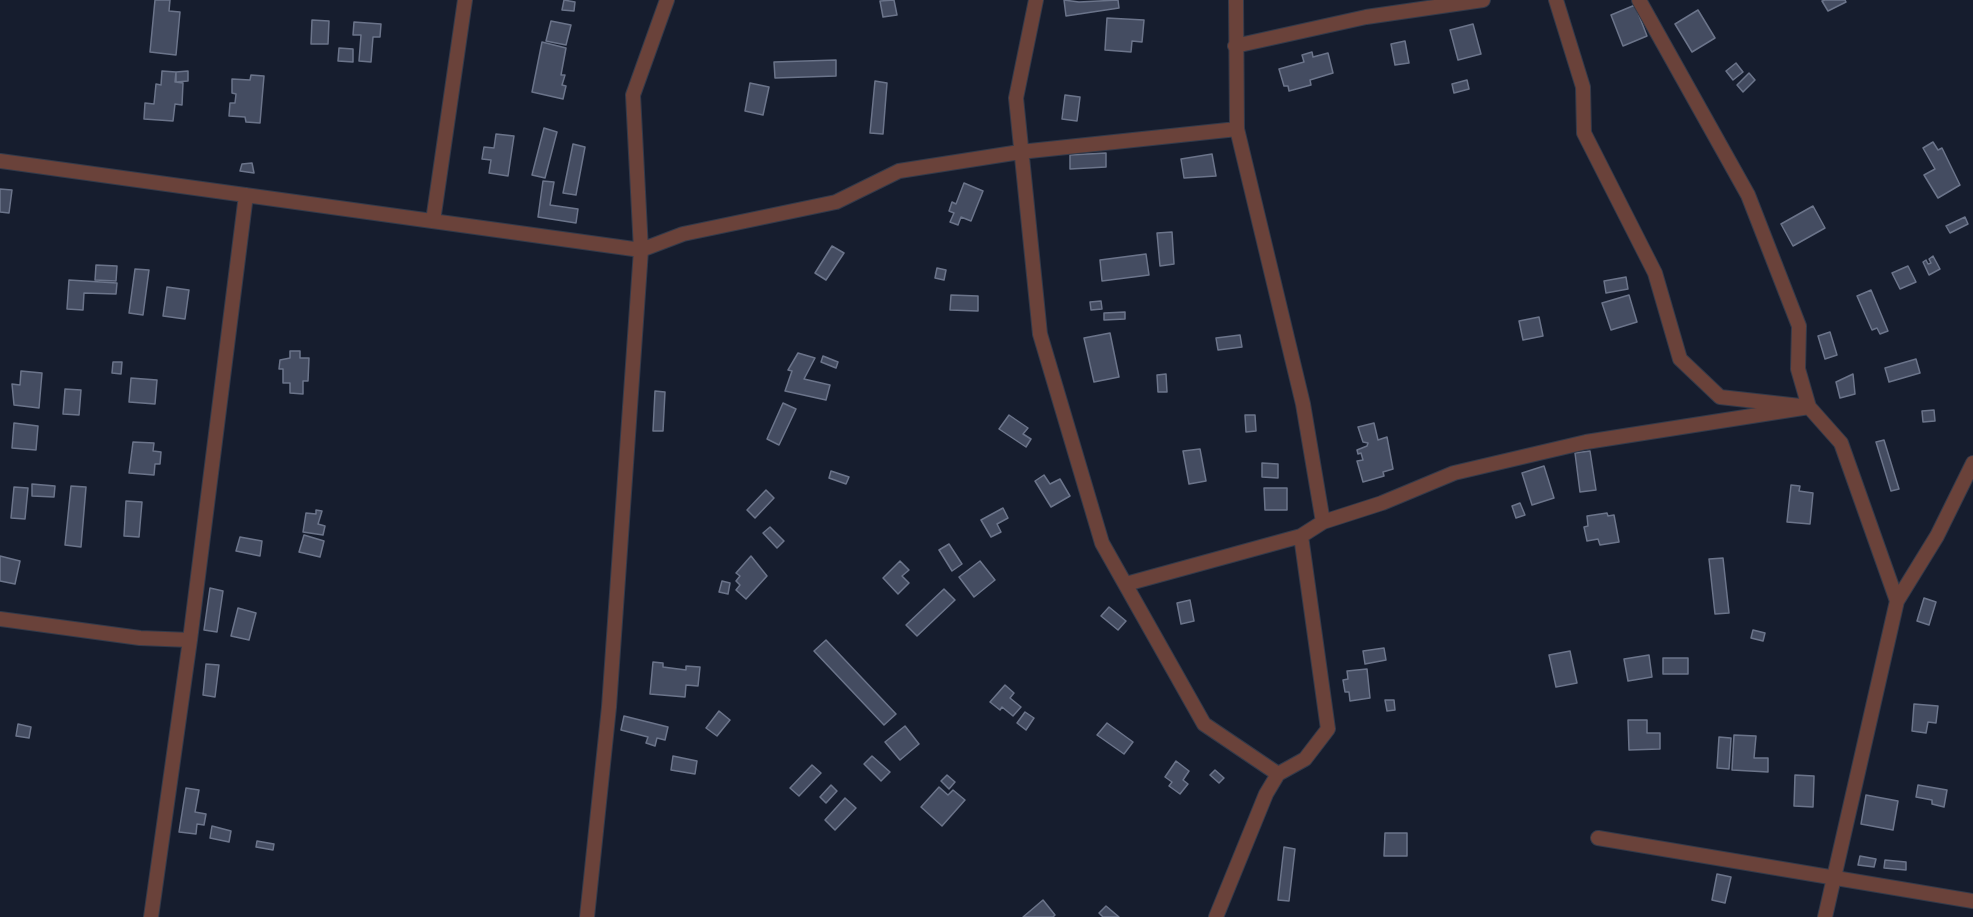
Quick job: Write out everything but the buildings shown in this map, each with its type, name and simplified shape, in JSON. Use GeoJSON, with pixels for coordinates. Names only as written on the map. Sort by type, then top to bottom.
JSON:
{"type":"FeatureCollection","features":[{"type":"Feature","properties":{"kind":"street"},"geometry":{"type":"LineString","coordinates":[[433,221],[465,0]]}},
{"type":"Feature","properties":{"kind":"street"},"geometry":{"type":"LineString","coordinates":[[587,917],[609,707],[641,250],[633,95],[667,0]]}},
{"type":"Feature","properties":{"kind":"street"},"geometry":{"type":"LineString","coordinates":[[1036,0],[1016,98],[1040,334],[1102,543],[1204,724],[1278,774]]}},
{"type":"Feature","properties":{"kind":"street"},"geometry":{"type":"LineString","coordinates":[[1236,0],[1237,129],[1303,404],[1323,522]]}},
{"type":"Feature","properties":{"kind":"street"},"geometry":{"type":"LineString","coordinates":[[1235,46],[1366,17],[1483,0]]}},
{"type":"Feature","properties":{"kind":"street"},"geometry":{"type":"LineString","coordinates":[[1557,0],[1583,87],[1584,133],[1655,273],[1680,359],[1720,397],[1809,407]]}},
{"type":"Feature","properties":{"kind":"street"},"geometry":{"type":"LineString","coordinates":[[1639,0],[1748,195],[1799,326],[1798,369],[1809,407],[1841,443],[1897,601]]}},
{"type":"Feature","properties":{"kind":"street"},"geometry":{"type":"LineString","coordinates":[[0,161],[641,250],[684,234],[836,202],[899,171],[1020,152],[1237,129]]}},
{"type":"Feature","properties":{"kind":"street"},"geometry":{"type":"LineString","coordinates":[[151,917],[190,640],[246,195]]}},
{"type":"Feature","properties":{"kind":"street"},"geometry":{"type":"LineString","coordinates":[[1126,584],[1301,536],[1323,522],[1382,503],[1454,473],[1575,444],[1809,407]]}},
{"type":"Feature","properties":{"kind":"street"},"geometry":{"type":"LineString","coordinates":[[1825,917],[1897,601],[1937,536],[1973,463]]}},
{"type":"Feature","properties":{"kind":"street"},"geometry":{"type":"LineString","coordinates":[[1215,917],[1266,794],[1278,774],[1305,759],[1328,729],[1301,536]]}},
{"type":"Feature","properties":{"kind":"street"},"geometry":{"type":"LineString","coordinates":[[0,620],[140,638],[190,640]]}},
{"type":"Feature","properties":{"kind":"street"},"geometry":{"type":"LineString","coordinates":[[1598,838],[1973,901]]}}]}
